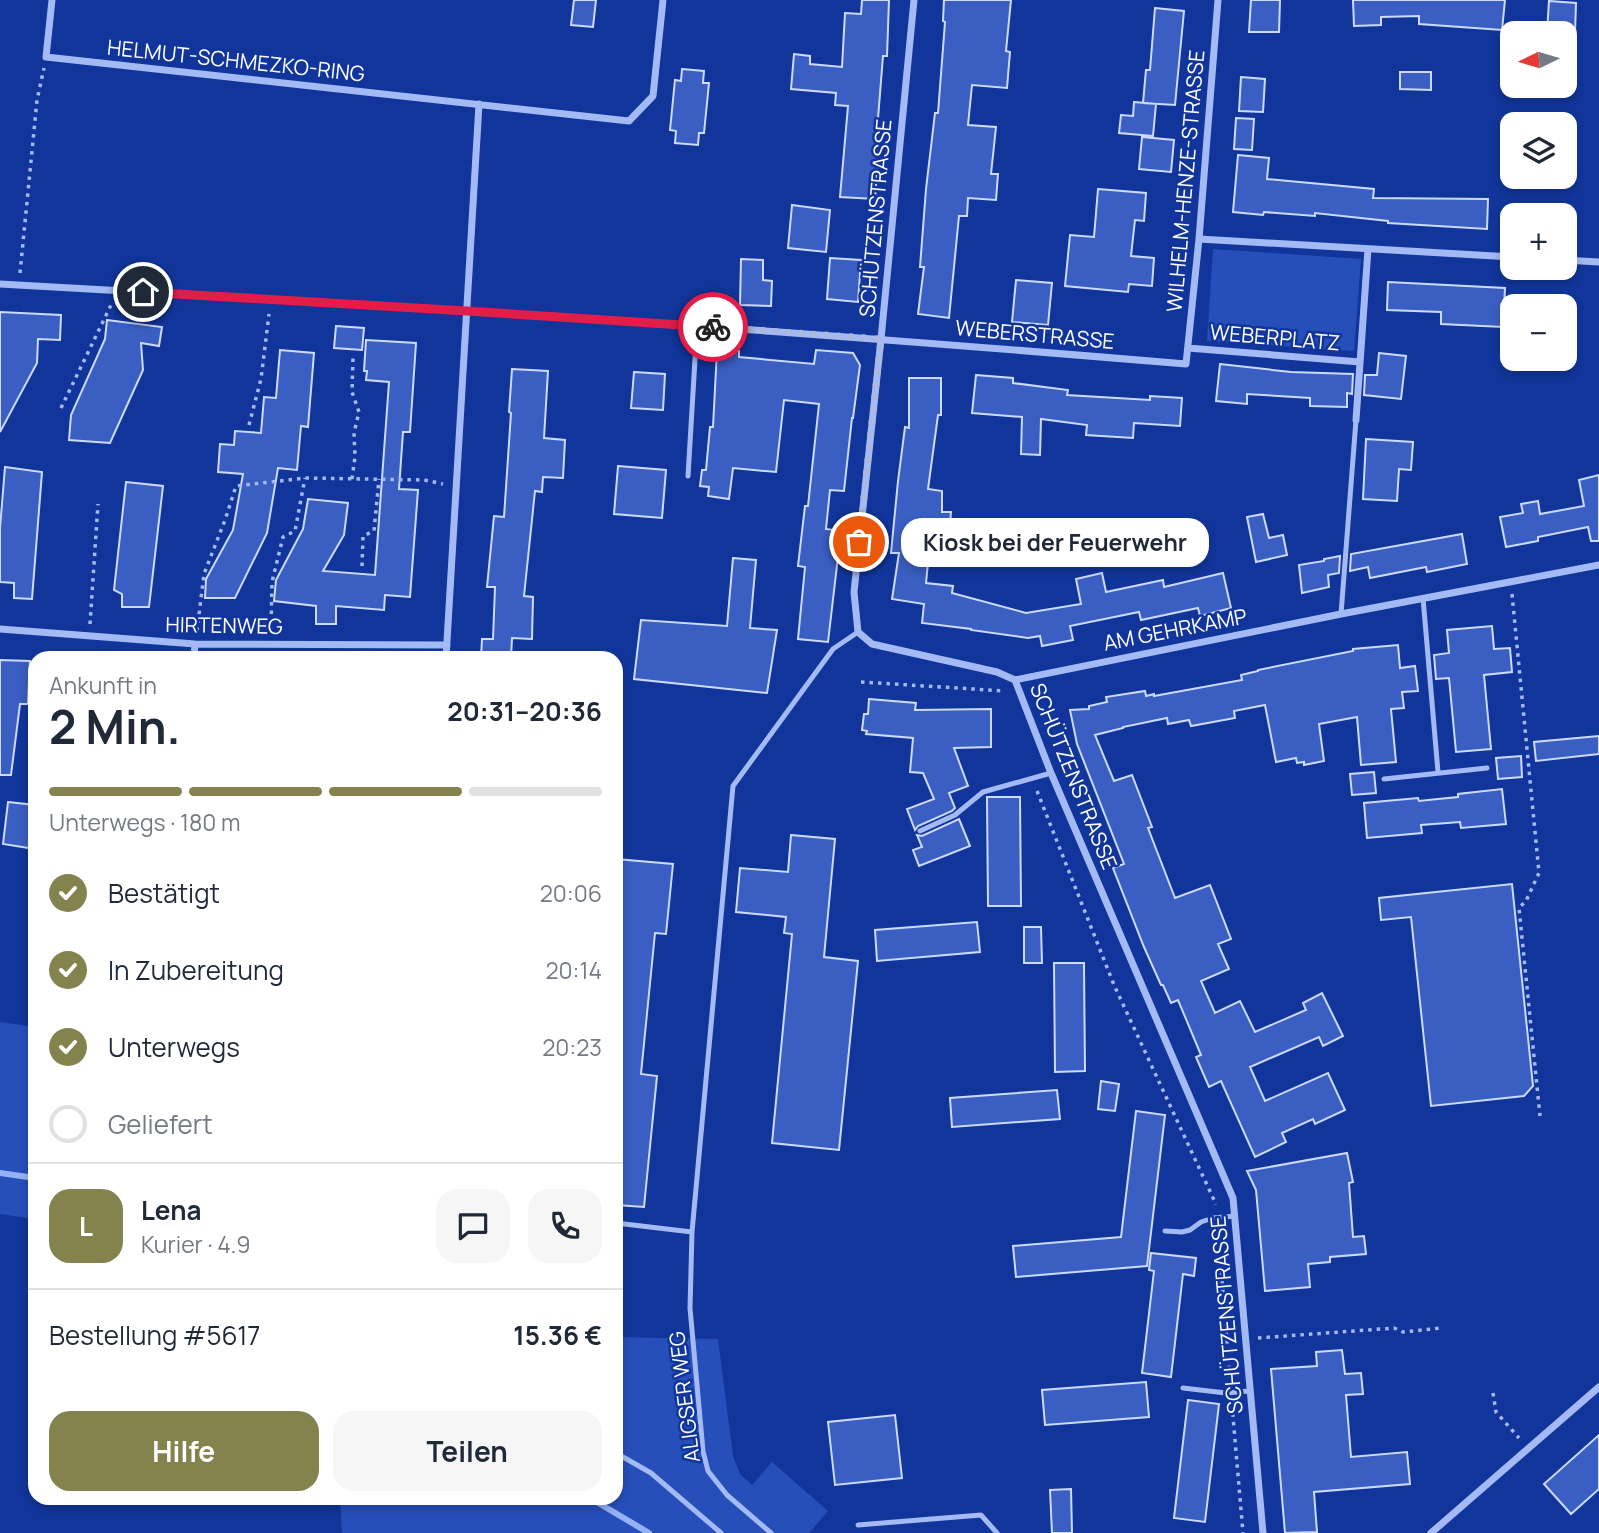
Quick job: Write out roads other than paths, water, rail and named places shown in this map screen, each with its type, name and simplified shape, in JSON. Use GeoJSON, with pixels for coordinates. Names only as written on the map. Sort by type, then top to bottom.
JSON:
{"type":"FeatureCollection","features":[{"type":"Feature","properties":{"kind":"street","name":"HELMUT-SCHMEZKO-RING"},"geometry":{"type":"LineString","coordinates":[[51,0],[46,57],[629,121],[653,96],[663,0]]}},
{"type":"Feature","properties":{"kind":"street","name":"SCHÜTZENSTRASSE"},"geometry":{"type":"LineString","coordinates":[[914,0],[854,592],[858,632],[872,644],[997,672],[1016,680],[1051,773],[1233,1198],[1263,1533]]}},
{"type":"Feature","properties":{"kind":"street","name":"WILHELM-HENZE-STRASSE"},"geometry":{"type":"LineString","coordinates":[[1186,364],[1218,0]]}},
{"type":"Feature","properties":{"kind":"street"},"geometry":{"type":"LineString","coordinates":[[447,651],[479,104]]}},
{"type":"Feature","properties":{"kind":"street"},"geometry":{"type":"LineString","coordinates":[[1199,239],[1500,256]]}},
{"type":"Feature","properties":{"kind":"street"},"geometry":{"type":"LineString","coordinates":[[1356,420],[1368,249]]}},
{"type":"Feature","properties":{"kind":"street"},"geometry":{"type":"LineString","coordinates":[[1577,261],[1599,262]]}},
{"type":"Feature","properties":{"kind":"street","name":"WEBERSTRASSE"},"geometry":{"type":"LineString","coordinates":[[0,284],[697,326],[1186,364]]}},
{"type":"Feature","properties":{"kind":"street","name":"WEBERPLATZ"},"geometry":{"type":"LineString","coordinates":[[1188,348],[1360,362]]}},
{"type":"Feature","properties":{"kind":"street","name":"AM GEHRKAMP"},"geometry":{"type":"LineString","coordinates":[[1016,680],[1599,565]]}},
{"type":"Feature","properties":{"kind":"street","name":"HIRTENWEG"},"geometry":{"type":"LineString","coordinates":[[0,629],[195,643],[447,645]]}},
{"type":"Feature","properties":{"kind":"street"},"geometry":{"type":"LineString","coordinates":[[194,651],[195,643]]}},
{"type":"Feature","properties":{"kind":"street"},"geometry":{"type":"LineString","coordinates":[[1431,1533],[1599,1387]]}},
{"type":"Feature","properties":{"kind":"lane"},"geometry":{"type":"LineString","coordinates":[[688,476],[697,326]]}},
{"type":"Feature","properties":{"kind":"lane"},"geometry":{"type":"LineString","coordinates":[[1341,614],[1356,420]]}},
{"type":"Feature","properties":{"kind":"lane"},"geometry":{"type":"LineString","coordinates":[[1423,598],[1438,772]]}},
{"type":"Feature","properties":{"kind":"lane","name":"ALIGSER WEG"},"geometry":{"type":"LineString","coordinates":[[771,1533],[727,1495],[708,1471],[703,1451],[690,1308],[692,1232],[733,786],[833,649],[858,632]]}},
{"type":"Feature","properties":{"kind":"lane"},"geometry":{"type":"LineString","coordinates":[[1384,779],[1487,768]]}},
{"type":"Feature","properties":{"kind":"lane"},"geometry":{"type":"LineString","coordinates":[[920,831],[955,815],[983,792],[1051,773]]}},
{"type":"Feature","properties":{"kind":"lane"},"geometry":{"type":"LineString","coordinates":[[1165,1231],[1182,1233],[1201,1222],[1235,1216]]}},
{"type":"Feature","properties":{"kind":"lane"},"geometry":{"type":"LineString","coordinates":[[623,1224],[692,1232]]}},
{"type":"Feature","properties":{"kind":"lane"},"geometry":{"type":"LineString","coordinates":[[1183,1388],[1226,1393],[1250,1391]]}},
{"type":"Feature","properties":{"kind":"lane"},"geometry":{"type":"LineString","coordinates":[[623,1457],[651,1473],[721,1533]]}},
{"type":"Feature","properties":{"kind":"lane"},"geometry":{"type":"LineString","coordinates":[[858,1525],[981,1515],[997,1533]]}},
{"type":"Feature","properties":{"kind":"waterway"},"geometry":{"type":"LineString","coordinates":[[0,1173],[28,1177]]}},
{"type":"Feature","properties":{"kind":"waterway"},"geometry":{"type":"LineString","coordinates":[[602,1505],[649,1533]]}},
{"type":"Feature","properties":{"kind":"place","name":"Kiosk bei der Feuerwehr"},"geometry":{"type":"Point","coordinates":[859,542]}}]}
